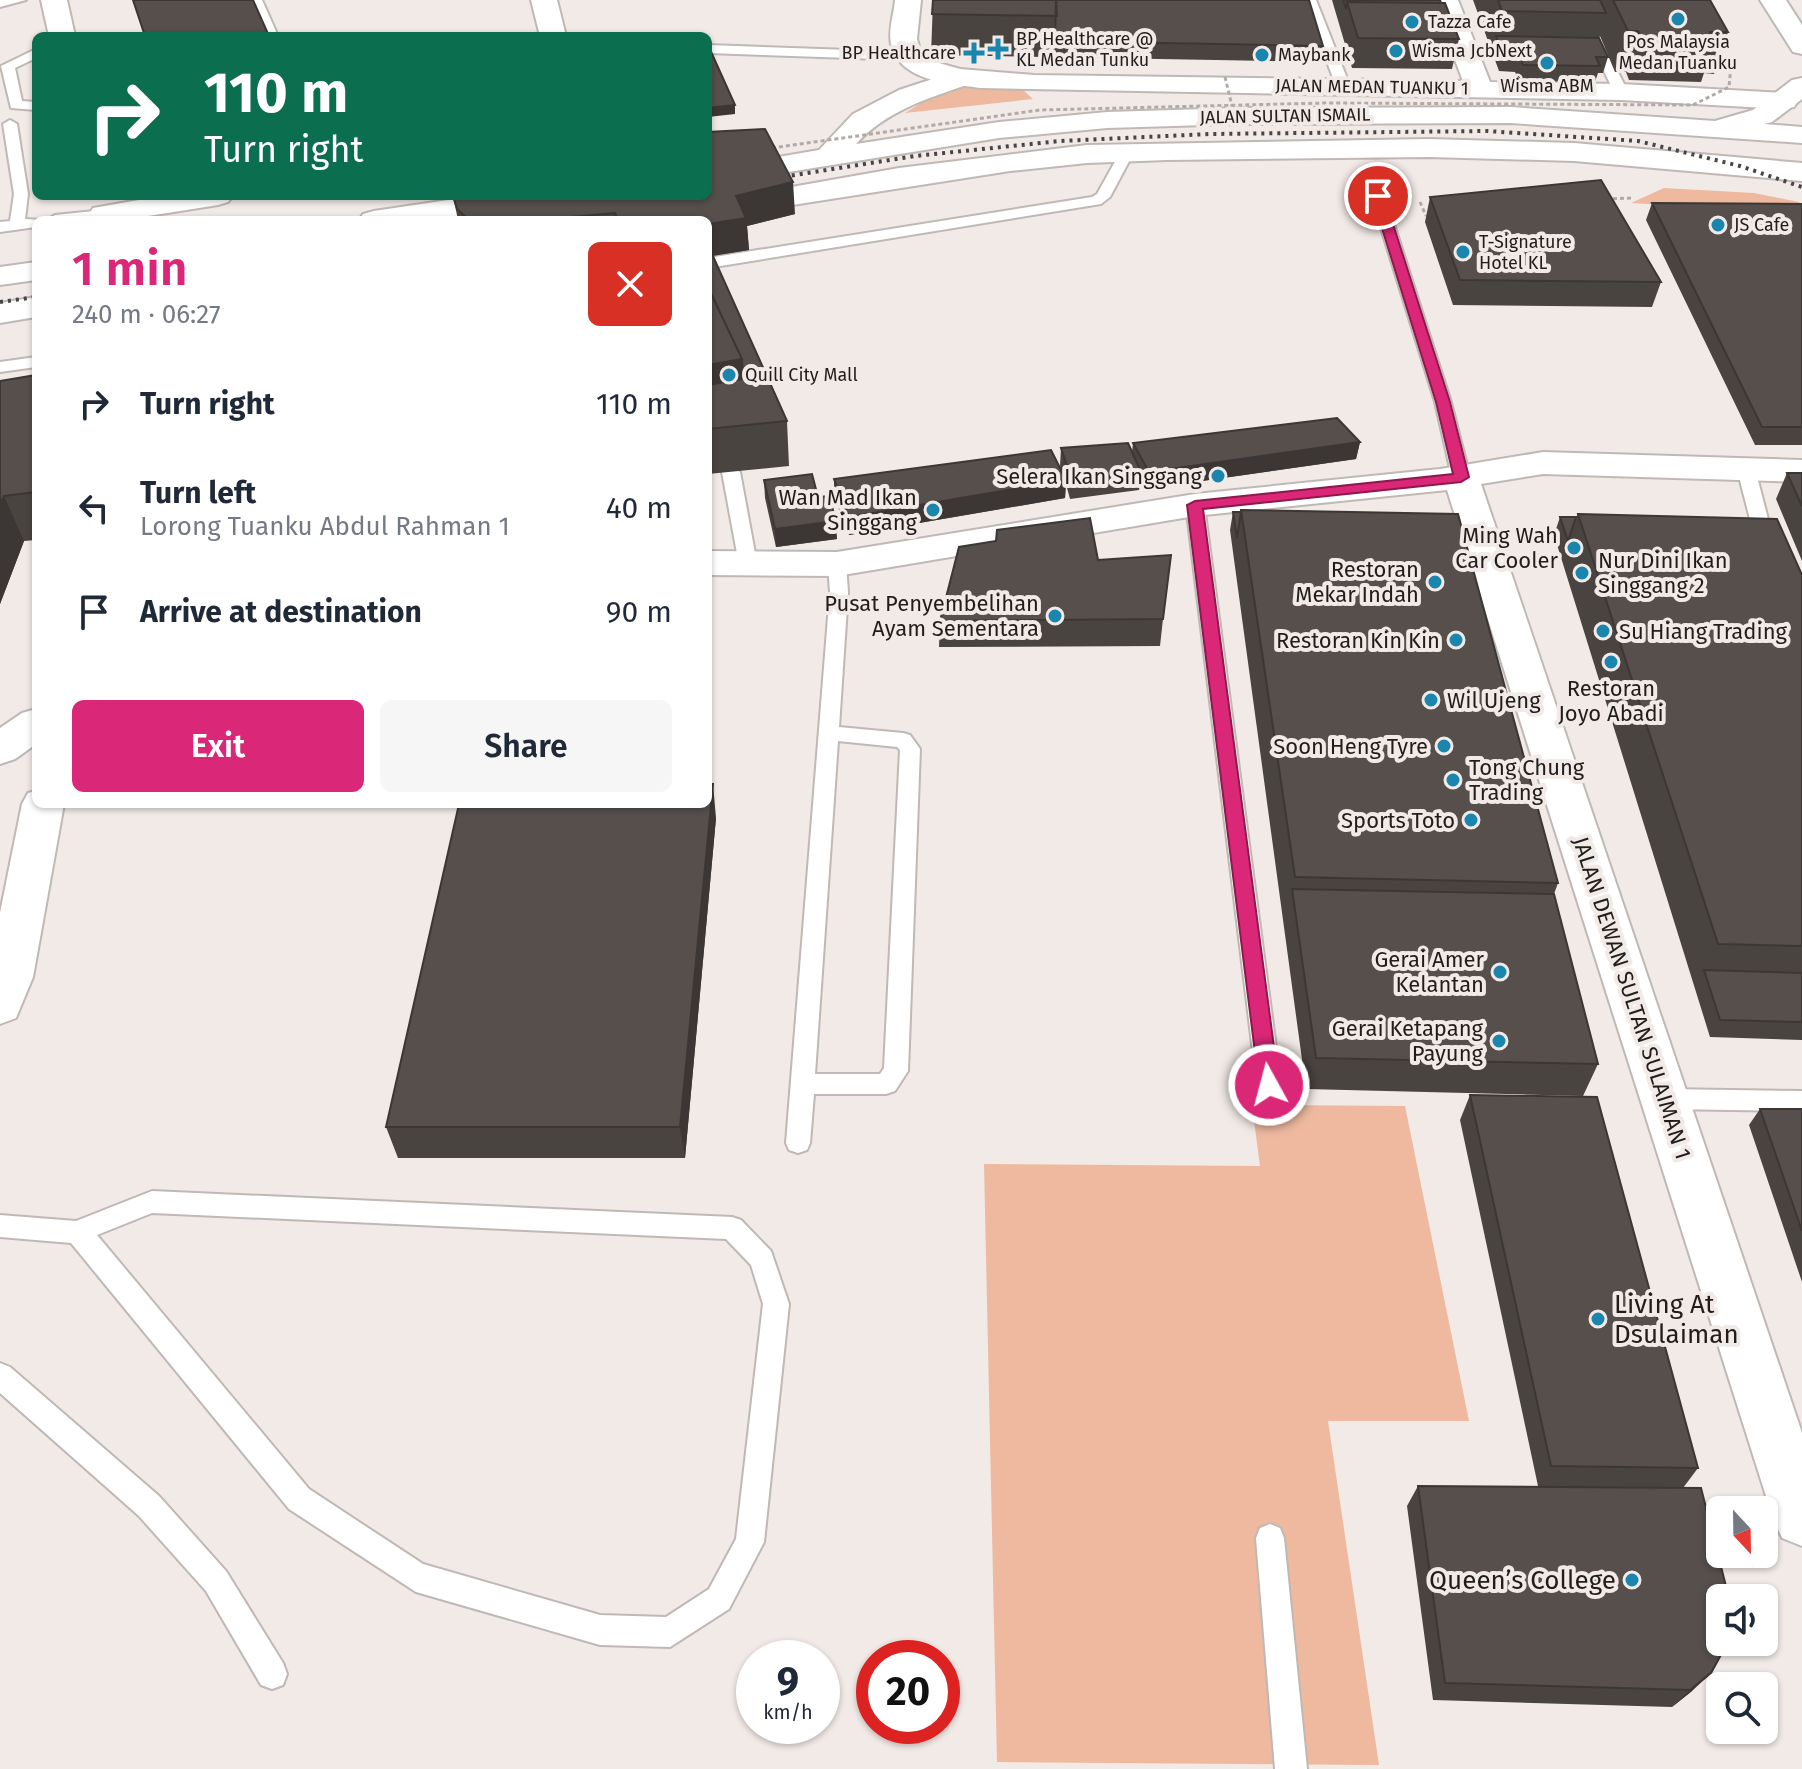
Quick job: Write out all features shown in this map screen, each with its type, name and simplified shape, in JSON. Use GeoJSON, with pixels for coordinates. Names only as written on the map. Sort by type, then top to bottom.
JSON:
{"type":"FeatureCollection","features":[{"type":"Feature","properties":{"kind":"street"},"geometry":{"type":"LineString","coordinates":[[54,0],[61,32]]}},
{"type":"Feature","properties":{"kind":"street"},"geometry":{"type":"LineString","coordinates":[[544,0],[552,32]]}},
{"type":"Feature","properties":{"kind":"street"},"geometry":{"type":"LineString","coordinates":[[908,0],[904,45],[909,56],[930,71],[960,78]]}},
{"type":"Feature","properties":{"kind":"street"},"geometry":{"type":"LineString","coordinates":[[1445,0],[1479,89]]}},
{"type":"Feature","properties":{"kind":"street"},"geometry":{"type":"LineString","coordinates":[[1773,0],[1802,46]]}},
{"type":"Feature","properties":{"kind":"street"},"geometry":{"type":"LineString","coordinates":[[829,156],[863,120],[909,96],[960,78]]}},
{"type":"Feature","properties":{"kind":"street","name":"JALAN MEDAN TUANKU 1"},"geometry":{"type":"LineString","coordinates":[[960,78],[1034,83],[1793,93]]}},
{"type":"Feature","properties":{"kind":"street"},"geometry":{"type":"LineString","coordinates":[[1709,127],[1762,116],[1793,93]]}},
{"type":"Feature","properties":{"kind":"street","name":"JALAN SULTAN ISMAIL"},"geometry":{"type":"LineString","coordinates":[[766,158],[829,156],[999,130],[1107,120],[1250,116],[1511,115],[1802,135]]}},
{"type":"Feature","properties":{"kind":"street","name":"JALAN SULTAN ISMAIL"},"geometry":{"type":"LineString","coordinates":[[786,197],[997,164],[1127,152],[1429,148],[1574,152],[1797,173]]}},
{"type":"Feature","properties":{"kind":"street"},"geometry":{"type":"LineString","coordinates":[[102,210],[185,200]]}},
{"type":"Feature","properties":{"kind":"street"},"geometry":{"type":"LineString","coordinates":[[401,216],[509,200]]}},
{"type":"Feature","properties":{"kind":"street"},"geometry":{"type":"LineString","coordinates":[[0,276],[32,272]]}},
{"type":"Feature","properties":{"kind":"street"},"geometry":{"type":"LineString","coordinates":[[0,313],[32,308]]}},
{"type":"Feature","properties":{"kind":"street"},"geometry":{"type":"LineString","coordinates":[[712,563],[837,564],[1195,505],[1461,477],[1543,463],[1802,471]]}},
{"type":"Feature","properties":{"kind":"street","name":"JALAN DEWAN SULTAN SULAIMAN 1"},"geometry":{"type":"LineString","coordinates":[[1461,477],[1802,1518]]}},
{"type":"Feature","properties":{"kind":"street"},"geometry":{"type":"LineString","coordinates":[[0,749],[32,726]]}},
{"type":"Feature","properties":{"kind":"street"},"geometry":{"type":"LineString","coordinates":[[0,1005],[10,977],[12,894],[42,808]]}},
{"type":"Feature","properties":{"kind":"lane"},"geometry":{"type":"LineString","coordinates":[[0,3],[20,0]]}},
{"type":"Feature","properties":{"kind":"lane"},"geometry":{"type":"LineString","coordinates":[[256,0],[269,32]]}},
{"type":"Feature","properties":{"kind":"lane"},"geometry":{"type":"LineString","coordinates":[[1310,0],[1343,86]]}},
{"type":"Feature","properties":{"kind":"lane"},"geometry":{"type":"LineString","coordinates":[[1576,0],[1621,92]]}},
{"type":"Feature","properties":{"kind":"lane"},"geometry":{"type":"LineString","coordinates":[[712,49],[909,56]]}},
{"type":"Feature","properties":{"kind":"lane"},"geometry":{"type":"LineString","coordinates":[[32,55],[8,66],[16,105],[32,106]]}},
{"type":"Feature","properties":{"kind":"lane"},"geometry":{"type":"LineString","coordinates":[[10,124],[21,194],[17,224]]}},
{"type":"Feature","properties":{"kind":"lane"},"geometry":{"type":"LineString","coordinates":[[712,262],[1096,201],[1103,197],[1127,152]]}},
{"type":"Feature","properties":{"kind":"lane"},"geometry":{"type":"LineString","coordinates":[[1378,196],[1443,402],[1461,477]]}},
{"type":"Feature","properties":{"kind":"lane"},"geometry":{"type":"LineString","coordinates":[[74,216],[102,210]]}},
{"type":"Feature","properties":{"kind":"lane"},"geometry":{"type":"LineString","coordinates":[[0,227],[32,222]]}},
{"type":"Feature","properties":{"kind":"lane"},"geometry":{"type":"LineString","coordinates":[[0,367],[32,363]]}},
{"type":"Feature","properties":{"kind":"lane"},"geometry":{"type":"LineString","coordinates":[[1746,469],[1759,519],[1777,559]]}},
{"type":"Feature","properties":{"kind":"lane"},"geometry":{"type":"LineString","coordinates":[[731,472],[748,564]]}},
{"type":"Feature","properties":{"kind":"lane"},"geometry":{"type":"LineString","coordinates":[[1195,505],[1269,1085]]}},
{"type":"Feature","properties":{"kind":"lane"},"geometry":{"type":"LineString","coordinates":[[798,1143],[839,592],[837,564]]}},
{"type":"Feature","properties":{"kind":"lane"},"geometry":{"type":"LineString","coordinates":[[802,1084],[886,1084],[896,1071],[910,749],[903,740],[829,733]]}},
{"type":"Feature","properties":{"kind":"lane"},"geometry":{"type":"LineString","coordinates":[[1665,1099],[1802,1101]]}},
{"type":"Feature","properties":{"kind":"lane"},"geometry":{"type":"LineString","coordinates":[[0,1226],[78,1232],[113,1215],[152,1202],[732,1228],[762,1259],[776,1304],[750,1542],[719,1599],[670,1632],[600,1630],[416,1577],[299,1499],[78,1232]]}},
{"type":"Feature","properties":{"kind":"lane"},"geometry":{"type":"LineString","coordinates":[[0,1376],[149,1506],[216,1581],[272,1674]]}},
{"type":"Feature","properties":{"kind":"lane"},"geometry":{"type":"LineString","coordinates":[[1270,1538],[1291,1769]]}},
{"type":"Feature","properties":{"kind":"path"},"geometry":{"type":"LineString","coordinates":[[766,158],[1040,110],[1232,106],[1693,105],[1729,87],[1731,65]]}},
{"type":"Feature","properties":{"kind":"path"},"geometry":{"type":"LineString","coordinates":[[1225,77],[1232,106]]}},
{"type":"Feature","properties":{"kind":"path"},"geometry":{"type":"LineString","coordinates":[[1605,199],[1620,198]]}},
{"type":"Feature","properties":{"kind":"path"},"geometry":{"type":"LineString","coordinates":[[1419,221],[1426,216]]}},
{"type":"Feature","properties":{"kind":"shaded area"},"geometry":{"type":"Polygon","coordinates":[[[959,85],[1023,90],[1033,99],[905,113],[934,95],[959,85]]]}},
{"type":"Feature","properties":{"kind":"shaded area"},"geometry":{"type":"Polygon","coordinates":[[[1664,188],[1754,193],[1802,205],[1730,209],[1631,203],[1664,188]]]}},
{"type":"Feature","properties":{"kind":"shaded area"},"geometry":{"type":"Polygon","coordinates":[[[1252,1105],[1405,1106],[1469,1421],[1328,1421],[1379,1765],[997,1762],[984,1164],[1260,1166],[1252,1105]]]}},
{"type":"Feature","properties":{"kind":"building"},"geometry":{"type":"Polygon","coordinates":[[[133,0],[253,0],[267,32],[144,32],[133,0]]]}},
{"type":"Feature","properties":{"kind":"building"},"geometry":{"type":"Polygon","coordinates":[[[933,0],[1056,0],[1057,16],[932,14],[933,0]]]}},
{"type":"Feature","properties":{"kind":"building"},"geometry":{"type":"Polygon","coordinates":[[[1056,0],[1309,0],[1323,46],[1055,41],[1056,0]]]}},
{"type":"Feature","properties":{"kind":"building"},"geometry":{"type":"Polygon","coordinates":[[[1343,0],[1440,0],[1441,3],[1347,2],[1346,9],[1343,0]]]}},
{"type":"Feature","properties":{"kind":"building"},"geometry":{"type":"Polygon","coordinates":[[[1498,0],[1600,0],[1606,13],[1502,11],[1498,0]]]}},
{"type":"Feature","properties":{"kind":"building"},"geometry":{"type":"Polygon","coordinates":[[[1613,0],[1710,0],[1728,32],[1710,32],[1715,41],[1642,39],[1638,31],[1628,31],[1613,0]]]}},
{"type":"Feature","properties":{"kind":"building"},"geometry":{"type":"Polygon","coordinates":[[[1347,2],[1445,3],[1459,39],[1358,38],[1347,2]]]}},
{"type":"Feature","properties":{"kind":"building"},"geometry":{"type":"Polygon","coordinates":[[[1496,36],[1599,38],[1608,57],[1596,57],[1600,66],[1523,65],[1519,55],[1503,55],[1496,36]]]}},
{"type":"Feature","properties":{"kind":"building"},"geometry":{"type":"Polygon","coordinates":[[[712,54],[735,105],[712,108],[712,54]]]}},
{"type":"Feature","properties":{"kind":"building"},"geometry":{"type":"Polygon","coordinates":[[[765,129],[793,182],[736,196],[746,218],[712,223],[712,216],[616,216],[615,213],[465,216],[457,209],[454,200],[712,200],[712,132],[765,129]]]}},
{"type":"Feature","properties":{"kind":"building"},"geometry":{"type":"Polygon","coordinates":[[[1601,180],[1661,282],[1460,280],[1430,197],[1601,180]]]}},
{"type":"Feature","properties":{"kind":"building"},"geometry":{"type":"Polygon","coordinates":[[[1652,203],[1802,204],[1802,427],[1762,427],[1652,203]]]}},
{"type":"Feature","properties":{"kind":"building"},"geometry":{"type":"Polygon","coordinates":[[[712,254],[787,421],[712,429],[712,384],[743,379],[742,359],[712,295],[712,254]]]}},
{"type":"Feature","properties":{"kind":"building"},"geometry":{"type":"Polygon","coordinates":[[[712,295],[742,359],[712,364],[712,295]]]}},
{"type":"Feature","properties":{"kind":"building"},"geometry":{"type":"Polygon","coordinates":[[[32,376],[32,492],[4,496],[0,504],[0,381],[32,376]]]}},
{"type":"Feature","properties":{"kind":"building"},"geometry":{"type":"Polygon","coordinates":[[[1337,418],[1360,442],[1149,472],[1133,443],[1337,418]]]}},
{"type":"Feature","properties":{"kind":"building"},"geometry":{"type":"Polygon","coordinates":[[[1128,443],[1141,472],[1072,481],[1061,448],[1128,443]]]}},
{"type":"Feature","properties":{"kind":"building"},"geometry":{"type":"Polygon","coordinates":[[[1051,450],[1066,480],[849,517],[834,479],[1051,450]]]}},
{"type":"Feature","properties":{"kind":"building"},"geometry":{"type":"Polygon","coordinates":[[[1787,473],[1802,473],[1802,506],[1787,473]]]}},
{"type":"Feature","properties":{"kind":"building"},"geometry":{"type":"Polygon","coordinates":[[[812,474],[818,497],[829,496],[836,521],[775,529],[764,480],[812,474]]]}},
{"type":"Feature","properties":{"kind":"building"},"geometry":{"type":"Polygon","coordinates":[[[1241,510],[1458,514],[1558,883],[1295,877],[1241,510]]]}},
{"type":"Feature","properties":{"kind":"building"},"geometry":{"type":"Polygon","coordinates":[[[1233,512],[1241,512],[1237,538],[1233,512]]]}},
{"type":"Feature","properties":{"kind":"building"},"geometry":{"type":"Polygon","coordinates":[[[1578,514],[1777,519],[1802,575],[1802,946],[1718,944],[1578,514]]]}},
{"type":"Feature","properties":{"kind":"building"},"geometry":{"type":"Polygon","coordinates":[[[1560,517],[1576,517],[1568,541],[1560,517]]]}},
{"type":"Feature","properties":{"kind":"building","name":"Pusat Penyembelihan Ayam Sementara"},"geometry":{"type":"Polygon","coordinates":[[[1090,518],[1098,560],[1171,555],[1163,619],[940,621],[959,547],[996,541],[997,530],[1090,518]]]}},
{"type":"Feature","properties":{"kind":"building"},"geometry":{"type":"Polygon","coordinates":[[[458,808],[711,808],[680,1127],[386,1127],[458,808]]]}},
{"type":"Feature","properties":{"kind":"building"},"geometry":{"type":"Polygon","coordinates":[[[1292,889],[1554,894],[1598,1064],[1316,1058],[1292,889]]]}},
{"type":"Feature","properties":{"kind":"building"},"geometry":{"type":"Polygon","coordinates":[[[1704,970],[1802,973],[1802,1022],[1720,1020],[1704,970]]]}},
{"type":"Feature","properties":{"kind":"building"},"geometry":{"type":"Polygon","coordinates":[[[1470,1095],[1597,1097],[1698,1468],[1551,1466],[1470,1095]]]}},
{"type":"Feature","properties":{"kind":"building"},"geometry":{"type":"Polygon","coordinates":[[[1760,1109],[1802,1109],[1802,1231],[1760,1109]]]}},
{"type":"Feature","properties":{"kind":"building"},"geometry":{"type":"Polygon","coordinates":[[[1418,1486],[1701,1488],[1706,1508],[1706,1568],[1721,1568],[1725,1584],[1706,1584],[1706,1656],[1720,1656],[1712,1672],[1706,1672],[1706,1677],[1690,1690],[1445,1683],[1418,1486]]]}},
{"type":"Feature","properties":{"kind":"railway"},"geometry":{"type":"LineString","coordinates":[[776,178],[915,156],[1060,141],[1210,134],[1487,131],[1638,141],[1740,166],[1802,187]]}},
{"type":"Feature","properties":{"kind":"railway"},"geometry":{"type":"LineString","coordinates":[[0,302],[32,298]]}},
{"type":"Feature","properties":{"kind":"place","name":"Pos Malaysia Medan Tuanku"},"geometry":{"type":"Point","coordinates":[1678,19]}},
{"type":"Feature","properties":{"kind":"place","name":"Tazza Cafe"},"geometry":{"type":"Point","coordinates":[1412,22]}},
{"type":"Feature","properties":{"kind":"place","name":"BP Healthcare @ KL Medan Tunku"},"geometry":{"type":"Point","coordinates":[998,49]}},
{"type":"Feature","properties":{"kind":"place","name":"Wisma JcbNext"},"geometry":{"type":"Point","coordinates":[1396,51]}},
{"type":"Feature","properties":{"kind":"place","name":"BP Healthcare"},"geometry":{"type":"Point","coordinates":[974,53]}},
{"type":"Feature","properties":{"kind":"place","name":"Maybank"},"geometry":{"type":"Point","coordinates":[1262,55]}},
{"type":"Feature","properties":{"kind":"place","name":"Wisma ABM"},"geometry":{"type":"Point","coordinates":[1547,63]}},
{"type":"Feature","properties":{"kind":"place","name":"JS Cafe"},"geometry":{"type":"Point","coordinates":[1718,225]}},
{"type":"Feature","properties":{"kind":"place","name":"T-Signature Hotel KL"},"geometry":{"type":"Point","coordinates":[1463,252]}},
{"type":"Feature","properties":{"kind":"place","name":"Quill City Mall"},"geometry":{"type":"Point","coordinates":[729,375]}},
{"type":"Feature","properties":{"kind":"place","name":"Selera Ikan Singgang"},"geometry":{"type":"Point","coordinates":[1218,476]}},
{"type":"Feature","properties":{"kind":"place","name":"Wan Mad Ikan Singgang"},"geometry":{"type":"Point","coordinates":[933,510]}},
{"type":"Feature","properties":{"kind":"place","name":"Ming Wah Car Cooler"},"geometry":{"type":"Point","coordinates":[1574,548]}},
{"type":"Feature","properties":{"kind":"place","name":"Nur Dini Ikan Singgang 2"},"geometry":{"type":"Point","coordinates":[1582,573]}},
{"type":"Feature","properties":{"kind":"place","name":"Restoran Mekar Indah"},"geometry":{"type":"Point","coordinates":[1435,582]}},
{"type":"Feature","properties":{"kind":"place","name":"Pusat Penyembelihan Ayam Sementara"},"geometry":{"type":"Point","coordinates":[1055,616]}},
{"type":"Feature","properties":{"kind":"place","name":"Su Hiang Trading"},"geometry":{"type":"Point","coordinates":[1603,631]}},
{"type":"Feature","properties":{"kind":"place","name":"Restoran Kin Kin"},"geometry":{"type":"Point","coordinates":[1456,640]}},
{"type":"Feature","properties":{"kind":"place","name":"Restoran Joyo Abadi"},"geometry":{"type":"Point","coordinates":[1611,662]}},
{"type":"Feature","properties":{"kind":"place","name":"Wil Ujeng"},"geometry":{"type":"Point","coordinates":[1431,700]}},
{"type":"Feature","properties":{"kind":"place","name":"Soon Heng Tyre"},"geometry":{"type":"Point","coordinates":[1444,746]}},
{"type":"Feature","properties":{"kind":"place","name":"Tong Chung Trading"},"geometry":{"type":"Point","coordinates":[1453,780]}},
{"type":"Feature","properties":{"kind":"place","name":"Sports Toto"},"geometry":{"type":"Point","coordinates":[1471,820]}},
{"type":"Feature","properties":{"kind":"place","name":"Gerai Amer Kelantan"},"geometry":{"type":"Point","coordinates":[1500,972]}},
{"type":"Feature","properties":{"kind":"place","name":"Gerai Ketapang Payung"},"geometry":{"type":"Point","coordinates":[1499,1041]}},
{"type":"Feature","properties":{"kind":"place","name":"Living At Dsulaiman"},"geometry":{"type":"Point","coordinates":[1598,1319]}},
{"type":"Feature","properties":{"kind":"place","name":"Queen’s College"},"geometry":{"type":"Point","coordinates":[1632,1580]}},
{"type":"Feature","properties":{"kind":"route"},"geometry":{"type":"LineString","coordinates":[[1269,1085],[1195,505],[1461,477],[1443,402],[1378,196]]}}]}
